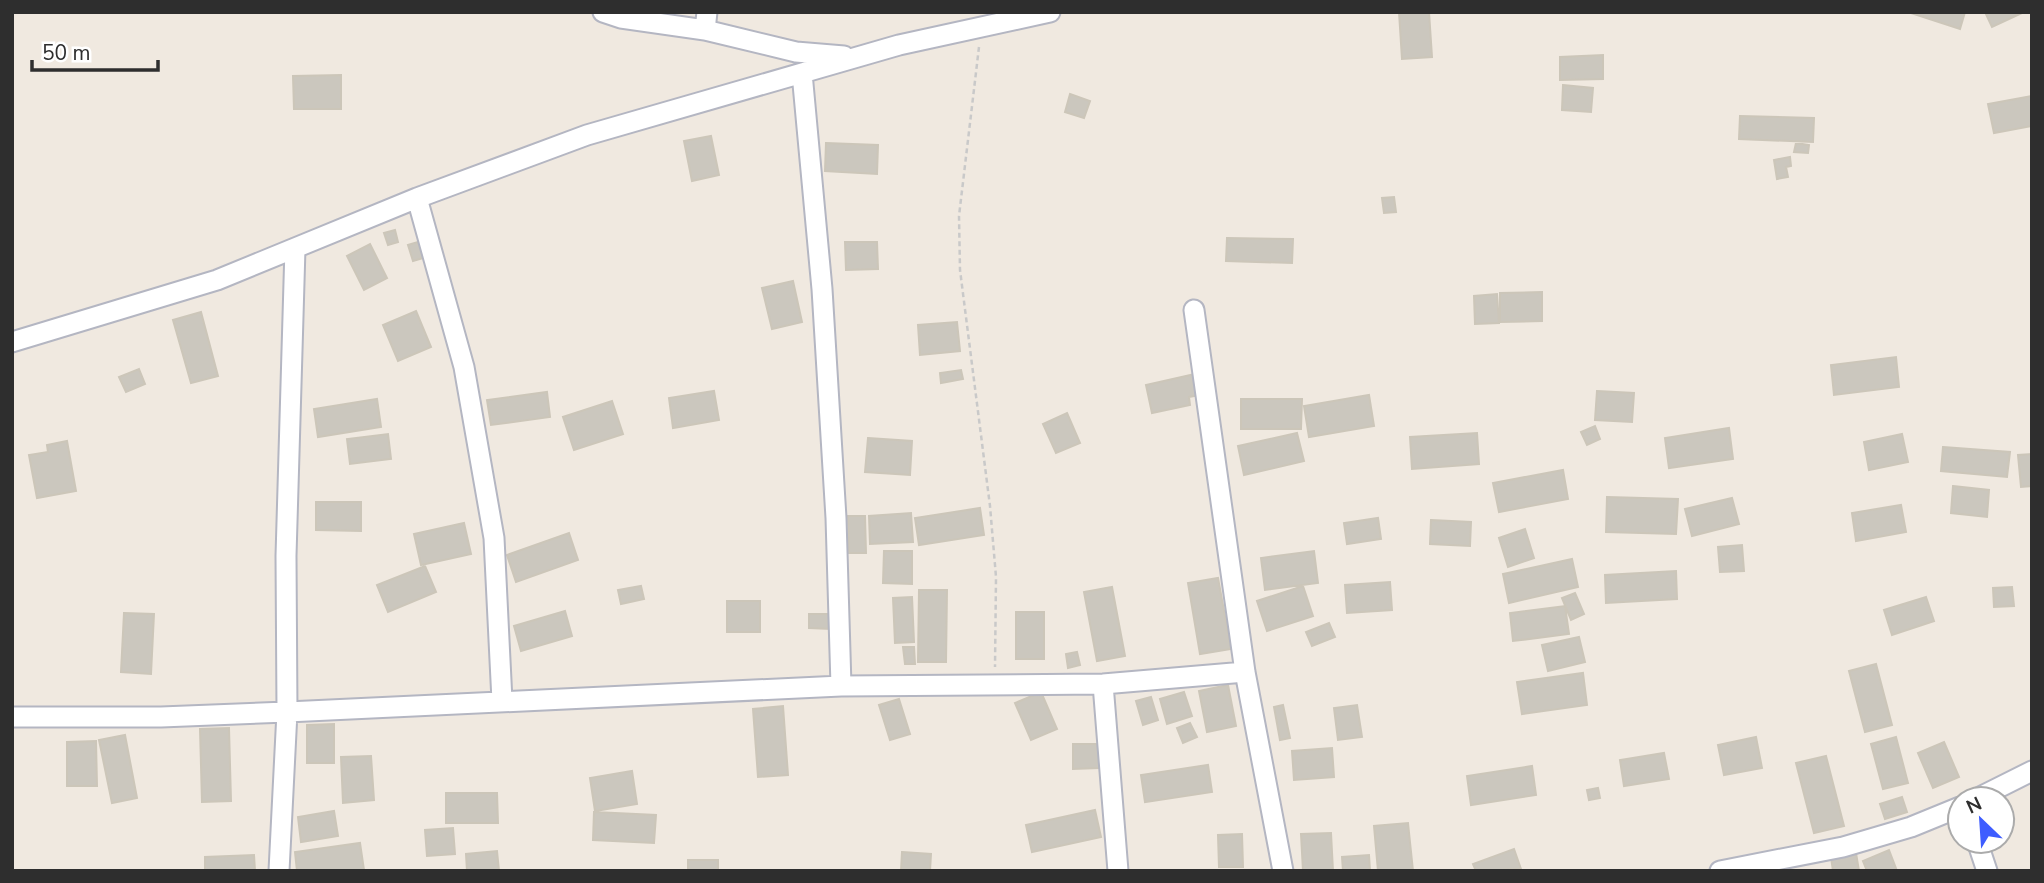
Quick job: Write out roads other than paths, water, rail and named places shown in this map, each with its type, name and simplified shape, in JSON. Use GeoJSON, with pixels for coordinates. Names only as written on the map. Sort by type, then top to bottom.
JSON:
{"type":"FeatureCollection","features":[{"type":"Feature","properties":{"kind":"street"},"geometry":{"type":"LineString","coordinates":[[603,12],[621,18],[706,21],[796,52],[855,57]]}},
{"type":"Feature","properties":{"kind":"street"},"geometry":{"type":"LineString","coordinates":[[12,342],[217,280],[417,198],[587,135],[899,45],[1050,12]]}},
{"type":"Feature","properties":{"kind":"street"},"geometry":{"type":"LineString","coordinates":[[802,73],[821,289],[836,518],[841,686]]}},
{"type":"Feature","properties":{"kind":"street"},"geometry":{"type":"LineString","coordinates":[[417,198],[464,366],[494,538],[502,701]]}},
{"type":"Feature","properties":{"kind":"street"},"geometry":{"type":"LineString","coordinates":[[279,871],[287,712],[286,556],[295,248]]}},
{"type":"Feature","properties":{"kind":"street"},"geometry":{"type":"LineString","coordinates":[[1194,310],[1245,672],[1283,871]]}},
{"type":"Feature","properties":{"kind":"street"},"geometry":{"type":"LineString","coordinates":[[12,717],[161,717],[841,686],[1103,684],[1245,672]]}},
{"type":"Feature","properties":{"kind":"street"},"geometry":{"type":"LineString","coordinates":[[1103,684],[1118,871]]}},
{"type":"Feature","properties":{"kind":"street"},"geometry":{"type":"LineString","coordinates":[[2004,785],[2032,771]]}},
{"type":"Feature","properties":{"kind":"street"},"geometry":{"type":"LineString","coordinates":[[1720,871],[1843,847],[1911,827],[1946,813]]}}]}
